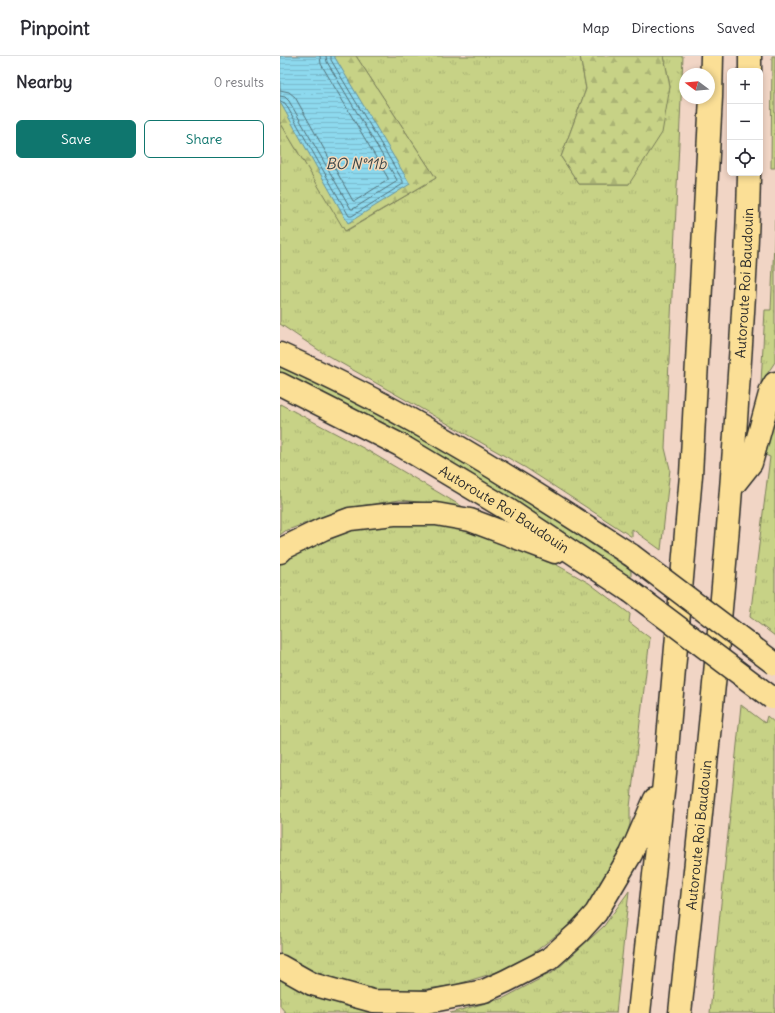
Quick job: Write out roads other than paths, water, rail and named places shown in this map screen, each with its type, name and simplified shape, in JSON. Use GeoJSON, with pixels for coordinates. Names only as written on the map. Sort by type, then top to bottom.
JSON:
{"type":"FeatureCollection","features":[{"type":"Feature","properties":{"kind":"highway"},"geometry":{"type":"LineString","coordinates":[[700,56],[703,68]]}},
{"type":"Feature","properties":{"kind":"highway"},"geometry":{"type":"LineString","coordinates":[[711,68],[712,56]]}},
{"type":"Feature","properties":{"kind":"highway"},"geometry":{"type":"LineString","coordinates":[[750,56],[750,68]]}},
{"type":"Feature","properties":{"kind":"highway"},"geometry":{"type":"LineString","coordinates":[[639,1013],[665,774],[691,475],[709,104]]}},
{"type":"Feature","properties":{"kind":"highway","name":"Autoroute Roi Baudouin"},"geometry":{"type":"LineString","coordinates":[[680,1013],[732,487],[748,224],[749,176]]}},
{"type":"Feature","properties":{"kind":"highway"},"geometry":{"type":"LineString","coordinates":[[280,341],[315,370]]}},
{"type":"Feature","properties":{"kind":"highway"},"geometry":{"type":"LineString","coordinates":[[280,354],[315,370],[415,422],[520,484],[631,555],[775,664]]}},
{"type":"Feature","properties":{"kind":"highway"},"geometry":{"type":"LineString","coordinates":[[732,487],[751,463],[771,390],[775,383]]}},
{"type":"Feature","properties":{"kind":"highway","name":"Autoroute Roi Baudouin"},"geometry":{"type":"LineString","coordinates":[[280,384],[400,445],[507,509],[630,591],[773,700]]}},
{"type":"Feature","properties":{"kind":"highway"},"geometry":{"type":"LineString","coordinates":[[280,552],[284,548],[323,529],[350,519],[394,514],[436,514],[470,520],[597,569]]}},
{"type":"Feature","properties":{"kind":"highway"},"geometry":{"type":"LineString","coordinates":[[280,966],[312,984],[373,1001],[427,1002],[484,991],[506,981],[549,959],[596,913],[631,854],[665,774]]}},
{"type":"Feature","properties":{"kind":"water","name":"BO N°11b"},"geometry":{"type":"Polygon","coordinates":[[[280,56],[334,56],[410,184],[348,223],[280,102],[280,56]]]}}]}
